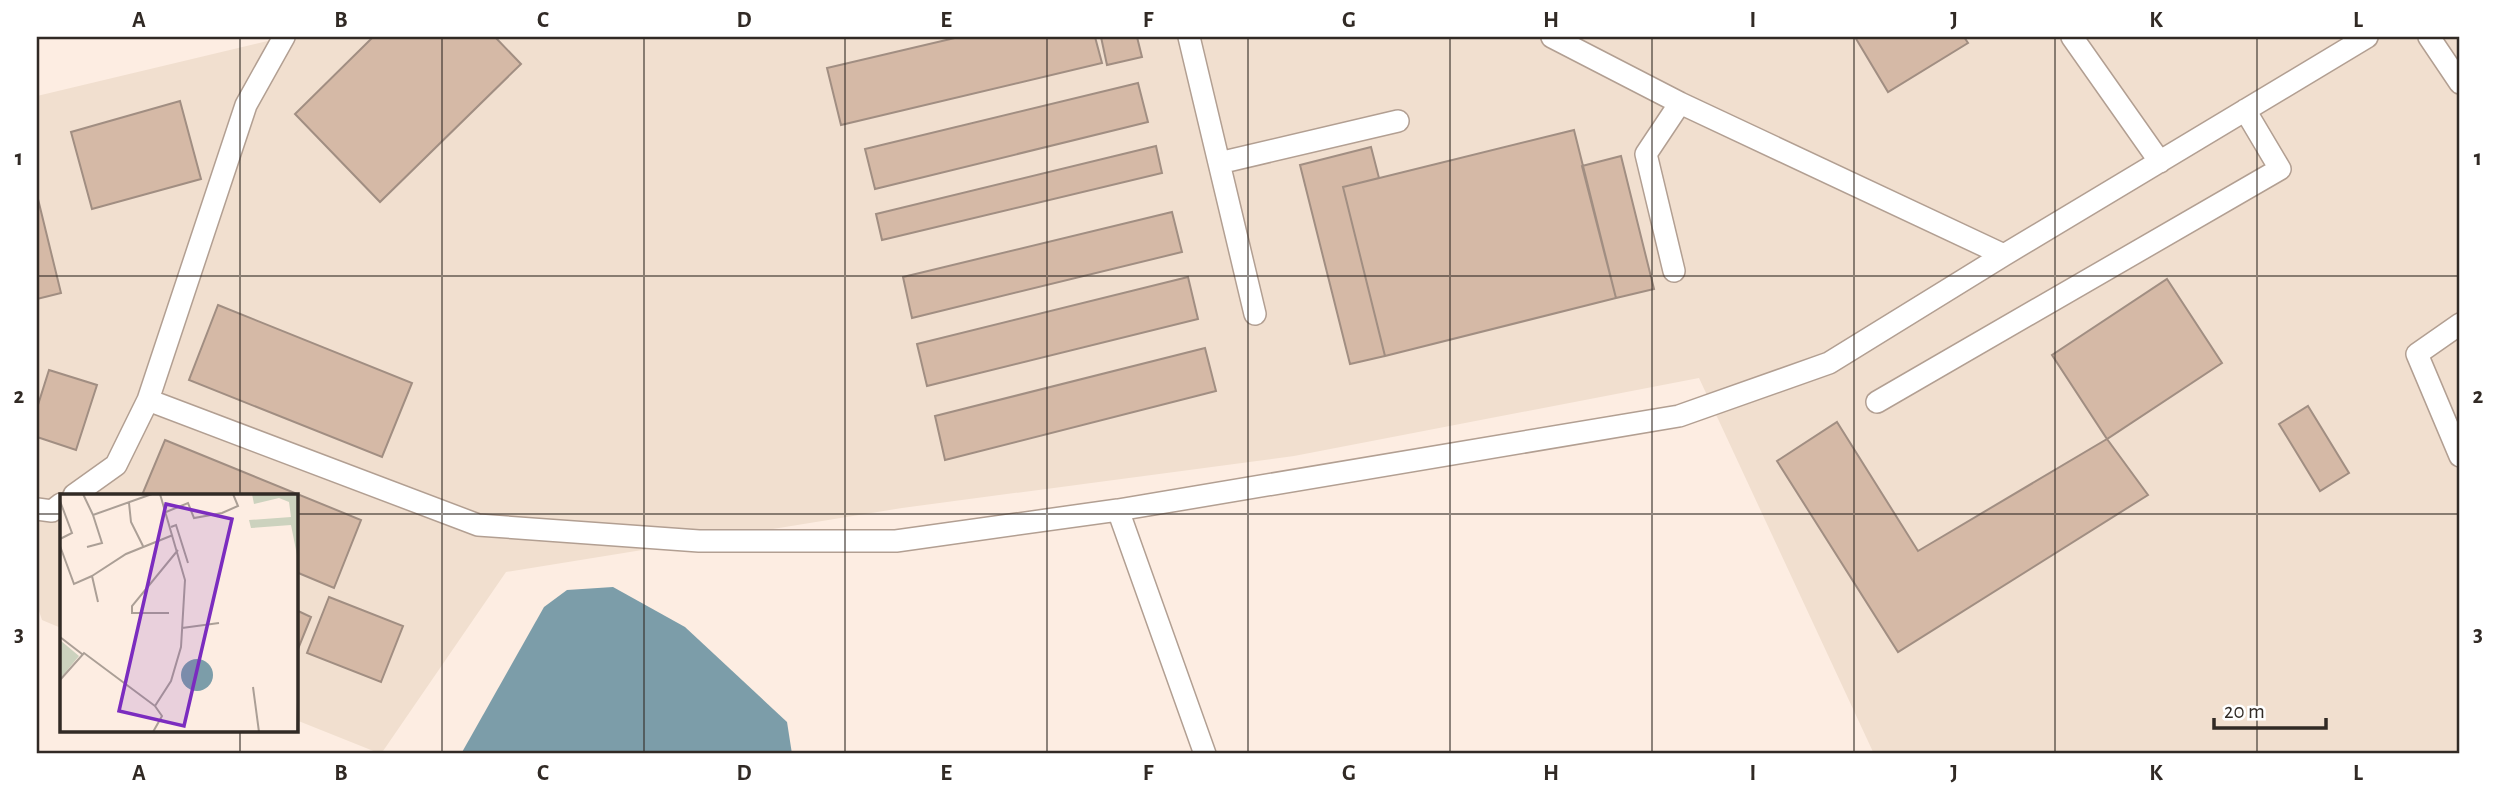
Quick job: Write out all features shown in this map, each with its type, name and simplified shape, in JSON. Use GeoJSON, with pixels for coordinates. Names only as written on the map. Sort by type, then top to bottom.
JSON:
{"type":"FeatureCollection","features":[{"type":"Feature","properties":{"kind":"lane"},"geometry":{"type":"LineString","coordinates":[[75,494],[116,465],[148,400],[246,105],[284,37]]}},
{"type":"Feature","properties":{"kind":"lane"},"geometry":{"type":"LineString","coordinates":[[1189,37],[1255,314]]}},
{"type":"Feature","properties":{"kind":"lane"},"geometry":{"type":"LineString","coordinates":[[1552,37],[1680,103],[2004,255]]}},
{"type":"Feature","properties":{"kind":"lane"},"geometry":{"type":"LineString","coordinates":[[2072,37],[2160,162]]}},
{"type":"Feature","properties":{"kind":"lane"},"geometry":{"type":"LineString","coordinates":[[148,400],[478,525],[699,541],[896,541],[1118,510],[1679,416],[1829,363],[2367,37]]}},
{"type":"Feature","properties":{"kind":"lane"},"geometry":{"type":"LineString","coordinates":[[2428,37],[2460,83]]}},
{"type":"Feature","properties":{"kind":"lane"},"geometry":{"type":"LineString","coordinates":[[1674,271],[1646,154],[1680,103]]}},
{"type":"Feature","properties":{"kind":"lane"},"geometry":{"type":"LineString","coordinates":[[1877,402],[2280,169],[2245,110]]}},
{"type":"Feature","properties":{"kind":"lane"},"geometry":{"type":"LineString","coordinates":[[1219,163],[1398,121]]}},
{"type":"Feature","properties":{"kind":"lane"},"geometry":{"type":"LineString","coordinates":[[2460,324],[2417,354],[2460,456]]}},
{"type":"Feature","properties":{"kind":"lane"},"geometry":{"type":"LineString","coordinates":[[37,509],[52,511],[60,505]]}},
{"type":"Feature","properties":{"kind":"lane"},"geometry":{"type":"LineString","coordinates":[[1118,510],[1205,754]]}},
{"type":"Feature","properties":{"kind":"shaded area"},"geometry":{"type":"Polygon","coordinates":[[[284,37],[2460,37],[2460,754],[1874,754],[1699,378],[1294,456],[902,508],[506,572],[381,754],[298,721],[298,494],[60,494],[60,628],[42,620],[37,605],[37,96],[284,37]]]}},
{"type":"Feature","properties":{"kind":"water"},"geometry":{"type":"Polygon","coordinates":[[[613,587],[685,627],[787,722],[792,754],[461,754],[544,607],[567,590],[613,587]]]}},
{"type":"Feature","properties":{"kind":"building"},"geometry":{"type":"Polygon","coordinates":[[[373,37],[495,37],[521,64],[380,202],[295,114],[373,37]]]}},
{"type":"Feature","properties":{"kind":"building"},"geometry":{"type":"Polygon","coordinates":[[[959,37],[1095,37],[1102,63],[841,125],[827,68],[959,37]]]}},
{"type":"Feature","properties":{"kind":"building"},"geometry":{"type":"Polygon","coordinates":[[[1101,37],[1137,37],[1142,57],[1107,65],[1101,37]]]}},
{"type":"Feature","properties":{"kind":"building"},"geometry":{"type":"Polygon","coordinates":[[[1855,37],[1964,37],[1968,43],[1888,92],[1855,37]]]}},
{"type":"Feature","properties":{"kind":"building"},"geometry":{"type":"Polygon","coordinates":[[[1138,83],[1148,122],[875,189],[865,149],[1138,83]]]}},
{"type":"Feature","properties":{"kind":"building"},"geometry":{"type":"Polygon","coordinates":[[[180,101],[201,179],[92,209],[71,132],[180,101]]]}},
{"type":"Feature","properties":{"kind":"building"},"geometry":{"type":"Polygon","coordinates":[[[1574,130],[1616,298],[1385,356],[1343,187],[1574,130]]]}},
{"type":"Feature","properties":{"kind":"building"},"geometry":{"type":"Polygon","coordinates":[[[1156,146],[1162,173],[882,240],[876,214],[1156,146]]]}},
{"type":"Feature","properties":{"kind":"building"},"geometry":{"type":"Polygon","coordinates":[[[1371,147],[1379,178],[1343,187],[1385,356],[1350,364],[1300,165],[1371,147]]]}},
{"type":"Feature","properties":{"kind":"building"},"geometry":{"type":"Polygon","coordinates":[[[1621,156],[1654,289],[1616,298],[1582,166],[1621,156]]]}},
{"type":"Feature","properties":{"kind":"building"},"geometry":{"type":"Polygon","coordinates":[[[37,195],[61,293],[37,299],[37,195]]]}},
{"type":"Feature","properties":{"kind":"building"},"geometry":{"type":"Polygon","coordinates":[[[1172,212],[1182,252],[912,318],[903,277],[1172,212]]]}},
{"type":"Feature","properties":{"kind":"building"},"geometry":{"type":"Polygon","coordinates":[[[1188,277],[1198,319],[927,386],[917,344],[1188,277]]]}},
{"type":"Feature","properties":{"kind":"building"},"geometry":{"type":"Polygon","coordinates":[[[2167,279],[2222,363],[2107,439],[2052,355],[2167,279]]]}},
{"type":"Feature","properties":{"kind":"building"},"geometry":{"type":"Polygon","coordinates":[[[218,305],[412,383],[382,457],[189,380],[218,305]]]}},
{"type":"Feature","properties":{"kind":"building"},"geometry":{"type":"Polygon","coordinates":[[[1205,348],[1216,391],[945,460],[935,416],[1205,348]]]}},
{"type":"Feature","properties":{"kind":"building"},"geometry":{"type":"Polygon","coordinates":[[[49,370],[97,385],[76,450],[37,437],[37,408],[49,370]]]}},
{"type":"Feature","properties":{"kind":"building"},"geometry":{"type":"Polygon","coordinates":[[[2308,406],[2349,473],[2320,491],[2279,424],[2308,406]]]}},
{"type":"Feature","properties":{"kind":"building"},"geometry":{"type":"Polygon","coordinates":[[[1837,422],[1918,551],[2107,439],[2148,495],[1898,652],[1777,461],[1837,422]]]}},
{"type":"Feature","properties":{"kind":"building"},"geometry":{"type":"Polygon","coordinates":[[[165,440],[297,494],[142,494],[165,440]]]}},
{"type":"Feature","properties":{"kind":"building"},"geometry":{"type":"Polygon","coordinates":[[[298,494],[361,520],[334,588],[298,573],[298,494]]]}},
{"type":"Feature","properties":{"kind":"building"},"geometry":{"type":"Polygon","coordinates":[[[329,597],[403,626],[381,682],[307,653],[329,597]]]}},
{"type":"Feature","properties":{"kind":"building"},"geometry":{"type":"Polygon","coordinates":[[[298,611],[311,617],[298,649],[298,611]]]}}]}
